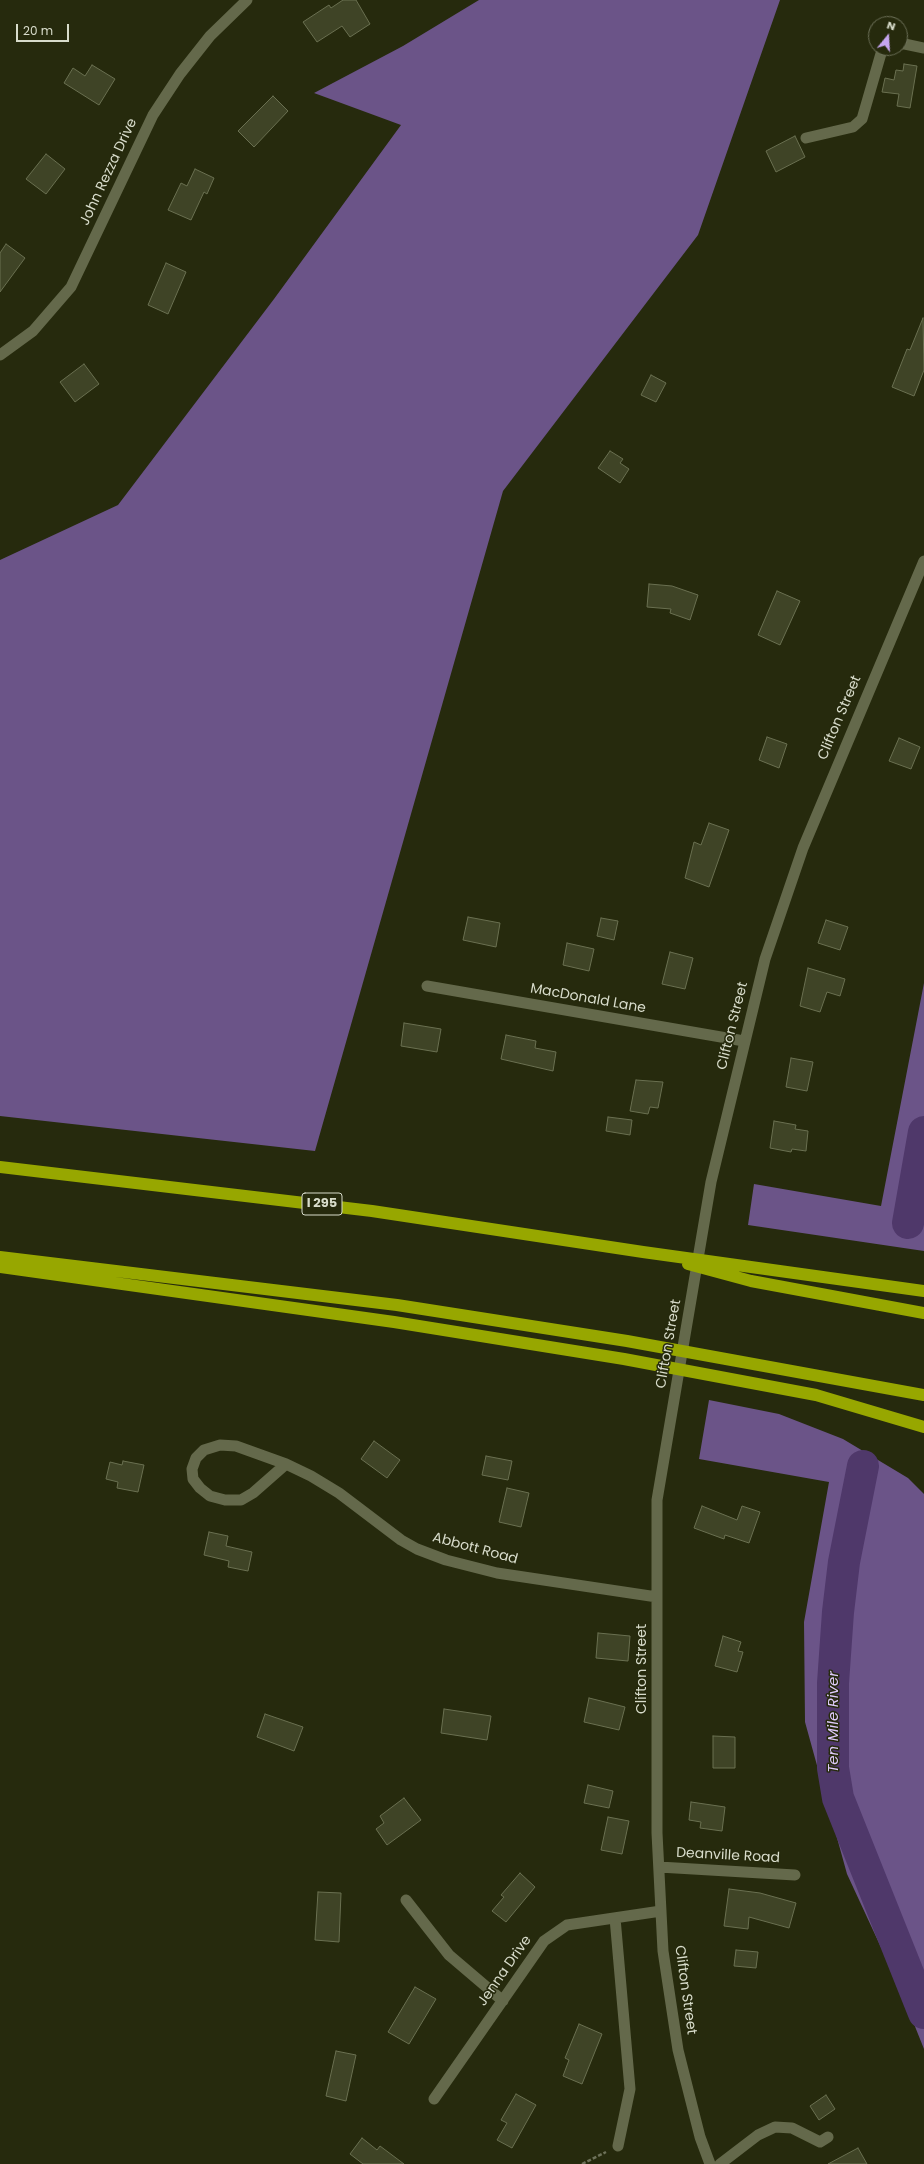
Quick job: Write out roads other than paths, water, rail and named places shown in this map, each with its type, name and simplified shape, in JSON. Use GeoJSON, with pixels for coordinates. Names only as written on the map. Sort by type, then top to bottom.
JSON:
{"type":"FeatureCollection","features":[{"type":"Feature","properties":{"kind":"highway","name":"I 295"},"geometry":{"type":"LineString","coordinates":[[0,1167],[372,1211],[643,1252]]}},
{"type":"Feature","properties":{"kind":"highway"},"geometry":{"type":"LineString","coordinates":[[643,1252],[754,1266],[856,1283],[924,1291]]}},
{"type":"Feature","properties":{"kind":"highway"},"geometry":{"type":"LineString","coordinates":[[643,1252],[751,1281],[924,1313]]}},
{"type":"Feature","properties":{"kind":"highway"},"geometry":{"type":"LineString","coordinates":[[0,1257],[382,1303],[627,1341],[924,1395]]}},
{"type":"Feature","properties":{"kind":"highway"},"geometry":{"type":"LineString","coordinates":[[0,1267],[387,1321],[734,1378],[837,1400],[924,1427]]}},
{"type":"Feature","properties":{"kind":"street","name":"John Rezza Drive"},"geometry":{"type":"LineString","coordinates":[[0,355],[33,331],[71,287],[153,115],[180,74],[210,36],[247,0]]}},
{"type":"Feature","properties":{"kind":"street"},"geometry":{"type":"LineString","coordinates":[[908,45],[924,48]]}},
{"type":"Feature","properties":{"kind":"street"},"geometry":{"type":"LineString","coordinates":[[806,138],[853,127],[862,119],[880,56]]}},
{"type":"Feature","properties":{"kind":"street","name":"Clifton Street"},"geometry":{"type":"LineString","coordinates":[[710,2164],[700,2137],[678,2050],[663,1951],[659,1867],[656,1597],[658,1500],[711,1182],[765,959],[803,848],[924,561]]}},
{"type":"Feature","properties":{"kind":"street","name":"MacDonald Lane"},"geometry":{"type":"LineString","coordinates":[[427,986],[744,1041]]}},
{"type":"Feature","properties":{"kind":"street","name":"Abbott Road"},"geometry":{"type":"LineString","coordinates":[[286,1464],[253,1493],[241,1500],[225,1500],[210,1496],[200,1488],[193,1479],[192,1469],[196,1458],[204,1450],[220,1445],[236,1446],[286,1464],[311,1476],[339,1493],[401,1540],[417,1549],[446,1560],[497,1573],[656,1597]]}},
{"type":"Feature","properties":{"kind":"street","name":"Deanville Road"},"geometry":{"type":"LineString","coordinates":[[659,1867],[795,1875]]}},
{"type":"Feature","properties":{"kind":"street"},"geometry":{"type":"LineString","coordinates":[[406,1900],[449,1954],[503,2000]]}},
{"type":"Feature","properties":{"kind":"street","name":"Jenna Drive"},"geometry":{"type":"LineString","coordinates":[[434,2099],[544,1941],[567,1925],[661,1911]]}},
{"type":"Feature","properties":{"kind":"street"},"geometry":{"type":"LineString","coordinates":[[615,1918],[630,2088],[618,2146]]}},
{"type":"Feature","properties":{"kind":"street"},"geometry":{"type":"LineString","coordinates":[[720,2164],[758,2135],[775,2127],[792,2128],[820,2142],[828,2137]]}},
{"type":"Feature","properties":{"kind":"waterway","name":"Ten Mile River"},"geometry":{"type":"LineString","coordinates":[[908,1223],[924,1132]]}},
{"type":"Feature","properties":{"kind":"waterway","name":"Ten Mile River"},"geometry":{"type":"LineString","coordinates":[[863,1466],[844,1562],[838,1612],[833,1683],[833,1768],[838,1798],[924,2013]]}}]}
